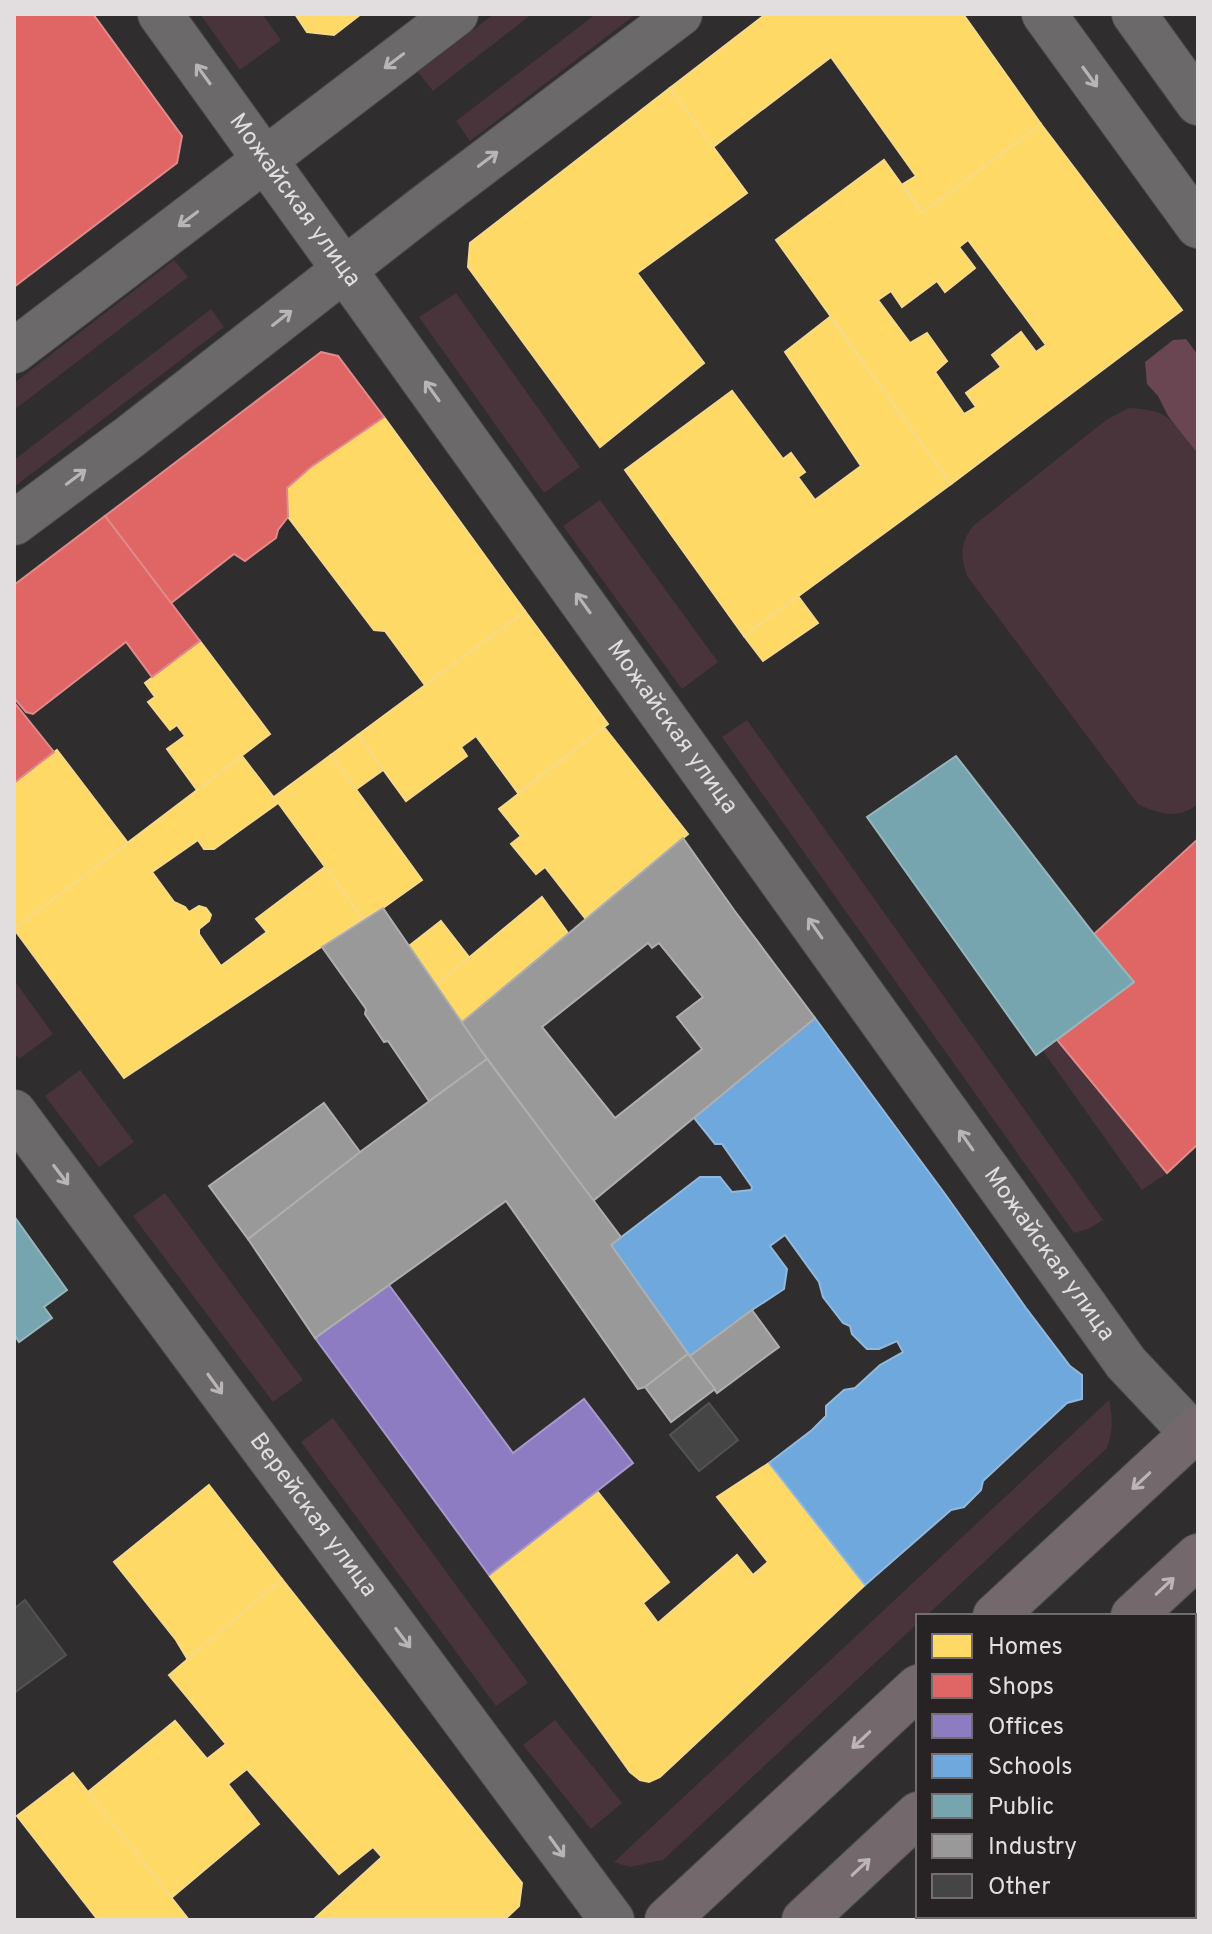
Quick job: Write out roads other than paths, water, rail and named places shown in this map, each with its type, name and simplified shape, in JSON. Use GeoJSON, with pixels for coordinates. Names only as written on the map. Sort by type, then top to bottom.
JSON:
{"type":"FeatureCollection","features":[{"type":"Feature","properties":{"kind":"main road"},"geometry":{"type":"LineString","coordinates":[[997,1614],[1195,1431]]}},
{"type":"Feature","properties":{"kind":"main road"},"geometry":{"type":"LineString","coordinates":[[1135,1614],[1198,1556]]}},
{"type":"Feature","properties":{"kind":"main road"},"geometry":{"type":"LineString","coordinates":[[667,1920],[916,1689]]}},
{"type":"Feature","properties":{"kind":"main road"},"geometry":{"type":"LineString","coordinates":[[804,1920],[916,1816]]}},
{"type":"Feature","properties":{"kind":"street","name":"Можайская улица"},"geometry":{"type":"LineString","coordinates":[[160,14],[1126,1363],[1195,1431]]}},
{"type":"Feature","properties":{"kind":"street"},"geometry":{"type":"LineString","coordinates":[[14,351],[456,14]]}},
{"type":"Feature","properties":{"kind":"street"},"geometry":{"type":"LineString","coordinates":[[14,523],[680,14]]}},
{"type":"Feature","properties":{"kind":"street"},"geometry":{"type":"LineString","coordinates":[[1044,14],[1198,226]]}},
{"type":"Feature","properties":{"kind":"street"},"geometry":{"type":"LineString","coordinates":[[1134,14],[1198,103]]}},
{"type":"Feature","properties":{"kind":"street","name":"Верейская улица"},"geometry":{"type":"LineString","coordinates":[[14,1112],[612,1920]]}}]}
